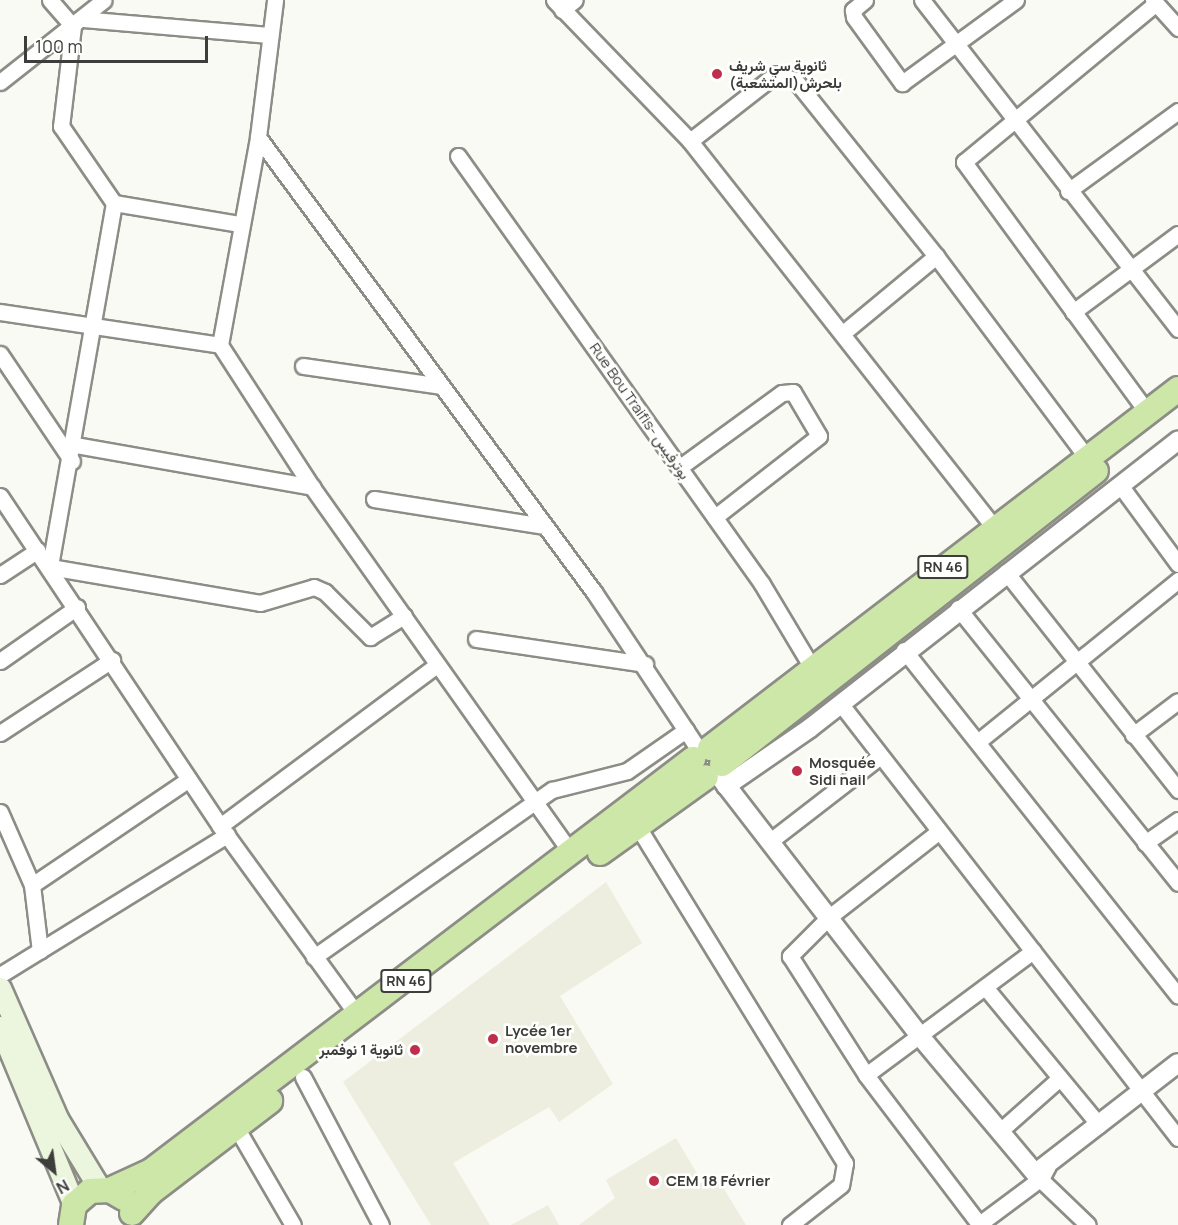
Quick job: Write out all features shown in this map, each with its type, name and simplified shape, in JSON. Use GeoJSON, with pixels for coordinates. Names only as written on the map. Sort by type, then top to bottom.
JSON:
{"type":"FeatureCollection","features":[{"type":"Feature","properties":{"kind":"highway","name":"RN 46"},"geometry":{"type":"LineString","coordinates":[[133,1219],[236,1127],[638,826],[710,765],[814,671],[994,527],[1178,389]]}},
{"type":"Feature","properties":{"kind":"highway","name":"RN 46"},"geometry":{"type":"LineString","coordinates":[[105,1189],[152,1171],[572,854],[710,765],[1178,407]]}},
{"type":"Feature","properties":{"kind":"highway"},"geometry":{"type":"LineString","coordinates":[[71,1219],[105,1189],[133,1219]]}},
{"type":"Feature","properties":{"kind":"main road"},"geometry":{"type":"LineString","coordinates":[[0,988],[58,1120],[105,1189]]}},
{"type":"Feature","properties":{"kind":"main road"},"geometry":{"type":"LineString","coordinates":[[0,1026],[71,1219]]}},
{"type":"Feature","properties":{"kind":"street"},"geometry":{"type":"LineString","coordinates":[[50,0],[78,22],[270,35]]}},
{"type":"Feature","properties":{"kind":"street"},"geometry":{"type":"LineString","coordinates":[[0,82],[104,0]]}},
{"type":"Feature","properties":{"kind":"street"},"geometry":{"type":"LineString","coordinates":[[275,0],[258,137],[240,224],[220,345],[312,487],[437,665],[536,800],[572,854]]}},
{"type":"Feature","properties":{"kind":"street"},"geometry":{"type":"LineString","coordinates":[[575,0],[558,5],[690,141],[994,527]]}},
{"type":"Feature","properties":{"kind":"street"},"geometry":{"type":"LineString","coordinates":[[865,0],[854,10],[854,17],[895,80],[909,81],[1016,0]]}},
{"type":"Feature","properties":{"kind":"street"},"geometry":{"type":"LineString","coordinates":[[922,0],[1068,191],[1131,267],[1178,329]]}},
{"type":"Feature","properties":{"kind":"street"},"geometry":{"type":"LineString","coordinates":[[1147,412],[965,167],[968,155],[1155,2],[1178,28]]}},
{"type":"Feature","properties":{"kind":"street"},"geometry":{"type":"LineString","coordinates":[[50,567],[96,326],[114,202],[61,126],[78,22]]}},
{"type":"Feature","properties":{"kind":"street"},"geometry":{"type":"LineString","coordinates":[[690,141],[769,78],[788,75],[936,256],[1087,458]]}},
{"type":"Feature","properties":{"kind":"street"},"geometry":{"type":"LineString","coordinates":[[1068,191],[1178,111]]}},
{"type":"Feature","properties":{"kind":"street"},"geometry":{"type":"LineString","coordinates":[[258,137],[645,664],[710,765],[919,1035],[1000,1131],[1088,1225]]}},
{"type":"Feature","properties":{"kind":"street","name":"Rue Bou Traifis- بوترفيس"},"geometry":{"type":"LineString","coordinates":[[458,156],[715,517],[814,671]]}},
{"type":"Feature","properties":{"kind":"street"},"geometry":{"type":"LineString","coordinates":[[114,202],[240,224]]}},
{"type":"Feature","properties":{"kind":"street"},"geometry":{"type":"LineString","coordinates":[[1072,312],[1178,234]]}},
{"type":"Feature","properties":{"kind":"street"},"geometry":{"type":"LineString","coordinates":[[843,333],[936,256]]}},
{"type":"Feature","properties":{"kind":"street"},"geometry":{"type":"LineString","coordinates":[[0,312],[220,345]]}},
{"type":"Feature","properties":{"kind":"street"},"geometry":{"type":"LineString","coordinates":[[0,354],[72,461]]}},
{"type":"Feature","properties":{"kind":"street"},"geometry":{"type":"LineString","coordinates":[[303,366],[442,387]]}},
{"type":"Feature","properties":{"kind":"street"},"geometry":{"type":"LineString","coordinates":[[680,467],[782,393],[793,392],[819,436],[715,517]]}},
{"type":"Feature","properties":{"kind":"street"},"geometry":{"type":"LineString","coordinates":[[710,765],[840,703],[904,650],[1178,440]]}},
{"type":"Feature","properties":{"kind":"street"},"geometry":{"type":"LineString","coordinates":[[75,445],[312,487]]}},
{"type":"Feature","properties":{"kind":"street"},"geometry":{"type":"LineString","coordinates":[[1120,485],[1178,564]]}},
{"type":"Feature","properties":{"kind":"street"},"geometry":{"type":"LineString","coordinates":[[0,496],[77,607],[223,830],[359,1017]]}},
{"type":"Feature","properties":{"kind":"street"},"geometry":{"type":"LineString","coordinates":[[374,499],[545,526]]}},
{"type":"Feature","properties":{"kind":"street"},"geometry":{"type":"LineString","coordinates":[[0,575],[38,550]]}},
{"type":"Feature","properties":{"kind":"street"},"geometry":{"type":"LineString","coordinates":[[50,567],[260,603],[314,587],[325,592],[370,637],[404,616]]}},
{"type":"Feature","properties":{"kind":"street"},"geometry":{"type":"LineString","coordinates":[[1006,572],[1074,664],[1178,790]]}},
{"type":"Feature","properties":{"kind":"street"},"geometry":{"type":"LineString","coordinates":[[980,740],[1178,580]]}},
{"type":"Feature","properties":{"kind":"street"},"geometry":{"type":"LineString","coordinates":[[0,661],[77,607]]}},
{"type":"Feature","properties":{"kind":"street"},"geometry":{"type":"LineString","coordinates":[[958,608],[1033,698],[1178,883]]}},
{"type":"Feature","properties":{"kind":"street"},"geometry":{"type":"LineString","coordinates":[[476,639],[645,664]]}},
{"type":"Feature","properties":{"kind":"street"},"geometry":{"type":"LineString","coordinates":[[904,650],[980,740],[1178,996]]}},
{"type":"Feature","properties":{"kind":"street"},"geometry":{"type":"LineString","coordinates":[[0,733],[112,660]]}},
{"type":"Feature","properties":{"kind":"street"},"geometry":{"type":"LineString","coordinates":[[0,975],[223,830],[437,665]]}},
{"type":"Feature","properties":{"kind":"street"},"geometry":{"type":"LineString","coordinates":[[1133,735],[1178,701]]}},
{"type":"Feature","properties":{"kind":"street"},"geometry":{"type":"LineString","coordinates":[[840,703],[879,757],[1143,1090],[1178,1138]]}},
{"type":"Feature","properties":{"kind":"street"},"geometry":{"type":"LineString","coordinates":[[314,957],[536,800],[565,784],[627,771],[686,730]]}},
{"type":"Feature","properties":{"kind":"street"},"geometry":{"type":"LineString","coordinates":[[769,842],[879,757]]}},
{"type":"Feature","properties":{"kind":"street"},"geometry":{"type":"LineString","coordinates":[[32,885],[189,779]]}},
{"type":"Feature","properties":{"kind":"street"},"geometry":{"type":"LineString","coordinates":[[0,812],[32,885],[40,951]]}},
{"type":"Feature","properties":{"kind":"street"},"geometry":{"type":"LineString","coordinates":[[1145,843],[1178,820]]}},
{"type":"Feature","properties":{"kind":"street"},"geometry":{"type":"LineString","coordinates":[[638,826],[844,1163],[847,1176],[841,1185],[790,1225]]}},
{"type":"Feature","properties":{"kind":"street"},"geometry":{"type":"LineString","coordinates":[[938,832],[828,918],[792,951],[791,962],[866,1075],[975,1223],[1178,1063]]}},
{"type":"Feature","properties":{"kind":"street"},"geometry":{"type":"LineString","coordinates":[[866,1075],[1033,951]]}},
{"type":"Feature","properties":{"kind":"street"},"geometry":{"type":"LineString","coordinates":[[984,987],[1099,1125]]}},
{"type":"Feature","properties":{"kind":"street"},"geometry":{"type":"LineString","coordinates":[[303,1077],[381,1225]]}},
{"type":"Feature","properties":{"kind":"street"},"geometry":{"type":"LineString","coordinates":[[1000,1131],[1060,1078]]}},
{"type":"Feature","properties":{"kind":"street"},"geometry":{"type":"LineString","coordinates":[[236,1127],[293,1225]]}},
{"type":"Feature","properties":{"kind":"shaded area","name":"Lycée 1er novembre"},"geometry":{"type":"Polygon","coordinates":[[[606,882],[642,943],[560,996],[613,1084],[559,1122],[549,1107],[453,1163],[490,1225],[431,1225],[343,1082],[606,882]]]}},
{"type":"Feature","properties":{"kind":"shaded area","name":"CEM 18 Février"},"geometry":{"type":"Polygon","coordinates":[[[676,1138],[702,1182],[715,1174],[746,1225],[579,1225],[615,1198],[606,1180],[676,1138]]]}},
{"type":"Feature","properties":{"kind":"shaded area"},"geometry":{"type":"Polygon","coordinates":[[[548,1205],[559,1225],[511,1225],[548,1205]]]}},
{"type":"Feature","properties":{"kind":"place","name":"ثانوية سي شريف بلحرش(المتشعبة)"},"geometry":{"type":"Point","coordinates":[717,74]}},
{"type":"Feature","properties":{"kind":"place","name":"Mosquée Sidi nail"},"geometry":{"type":"Point","coordinates":[797,771]}},
{"type":"Feature","properties":{"kind":"place","name":"Lycée 1er novembre"},"geometry":{"type":"Point","coordinates":[493,1039]}},
{"type":"Feature","properties":{"kind":"place","name":"ثانوية 1 نوفمبر"},"geometry":{"type":"Point","coordinates":[415,1050]}},
{"type":"Feature","properties":{"kind":"place","name":"CEM 18 Février"},"geometry":{"type":"Point","coordinates":[654,1181]}}]}
